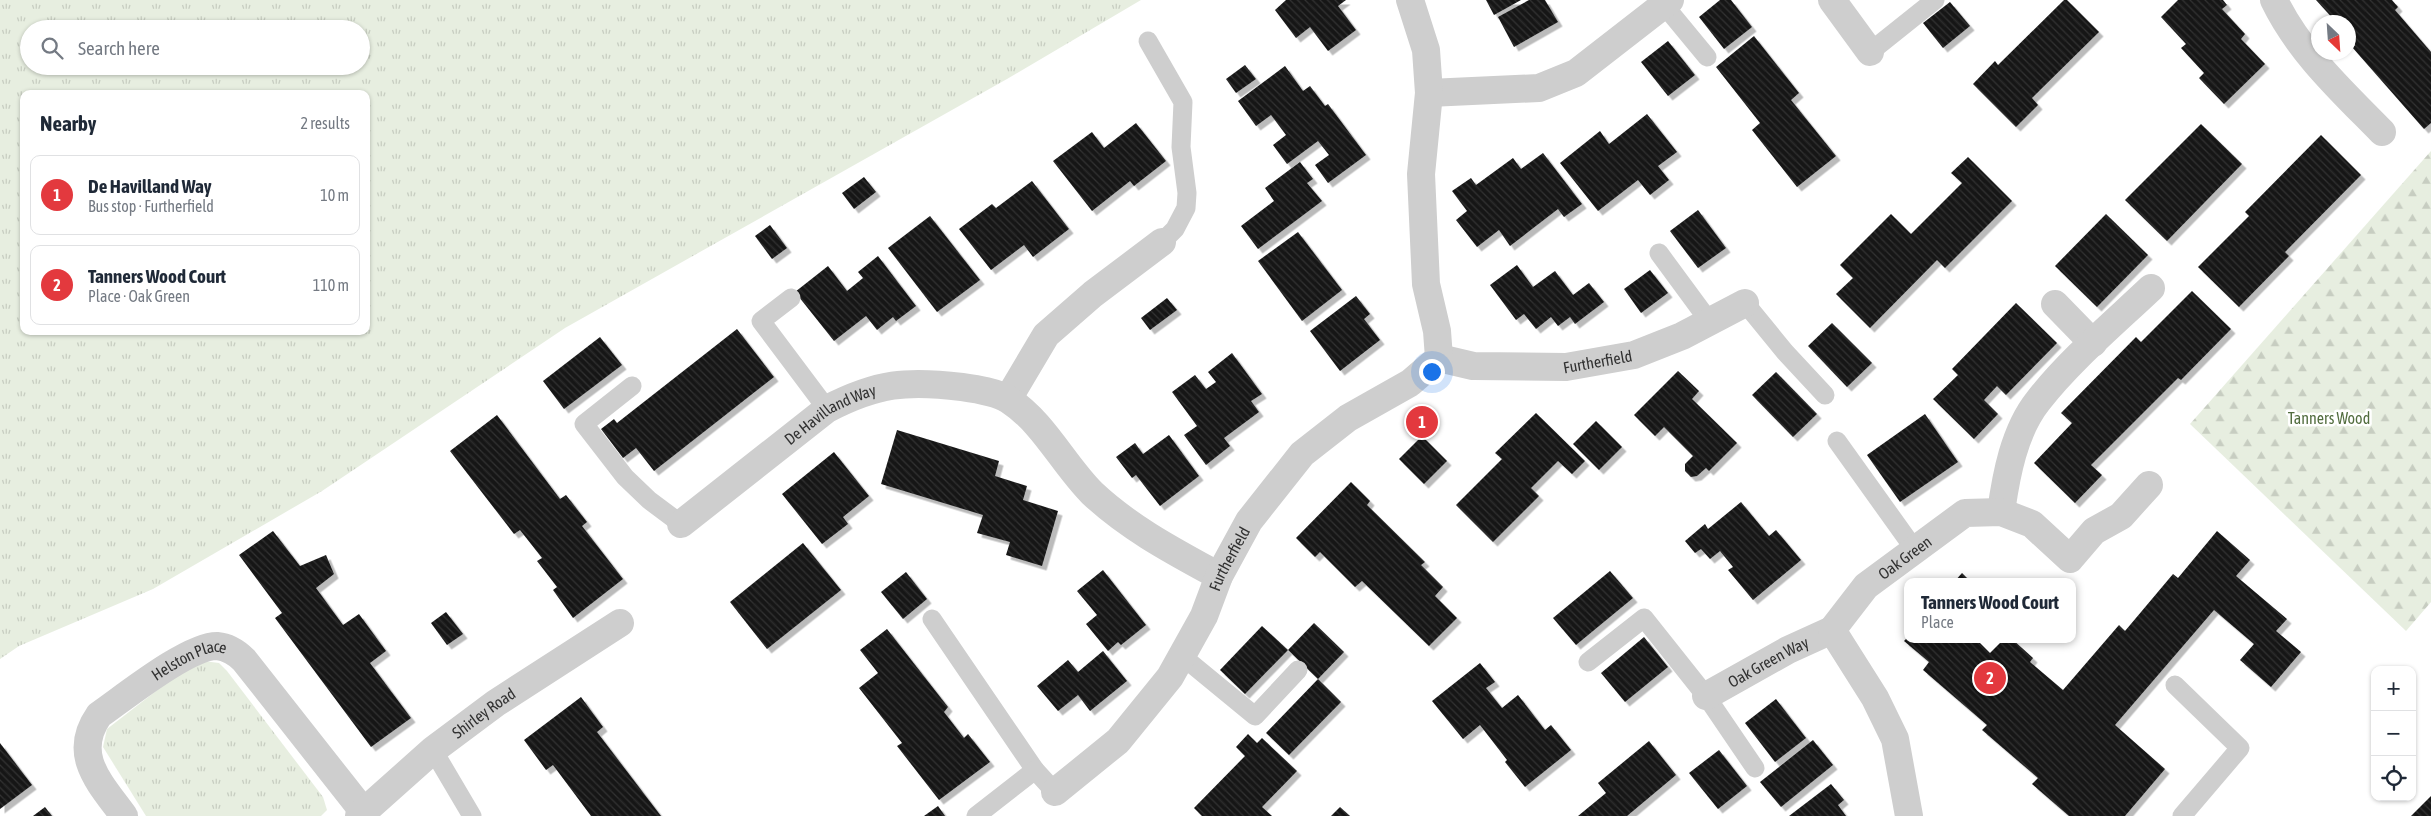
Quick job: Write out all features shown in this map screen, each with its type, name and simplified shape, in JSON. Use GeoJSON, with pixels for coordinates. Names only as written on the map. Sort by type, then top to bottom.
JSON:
{"type":"FeatureCollection","features":[{"type":"Feature","properties":{"kind":"street"},"geometry":{"type":"LineString","coordinates":[[1410,0],[1426,50],[1429,93],[1421,174],[1426,284],[1437,331],[1439,358]]}},
{"type":"Feature","properties":{"kind":"street"},"geometry":{"type":"LineString","coordinates":[[1832,0],[1870,52]]}},
{"type":"Feature","properties":{"kind":"street"},"geometry":{"type":"LineString","coordinates":[[2274,0],[2287,27],[2311,57],[2382,132]]}},
{"type":"Feature","properties":{"kind":"street"},"geometry":{"type":"LineString","coordinates":[[1429,93],[1539,88],[1576,73],[1667,2]]}},
{"type":"Feature","properties":{"kind":"street"},"geometry":{"type":"LineString","coordinates":[[1008,399],[1046,335],[1093,294],[1162,242]]}},
{"type":"Feature","properties":{"kind":"street"},"geometry":{"type":"LineString","coordinates":[[2001,512],[2005,482],[2021,432],[2037,402],[2093,343],[2151,288]]}},
{"type":"Feature","properties":{"kind":"street","name":"Furtherfield"},"geometry":{"type":"LineString","coordinates":[[1055,792],[1118,741],[1170,677],[1204,616],[1219,576],[1249,521],[1302,454],[1348,418],[1410,382],[1439,358],[1473,366],[1566,367],[1634,354],[1682,336],[1745,303]]}},
{"type":"Feature","properties":{"kind":"street"},"geometry":{"type":"LineString","coordinates":[[2055,304],[2093,343]]}},
{"type":"Feature","properties":{"kind":"street","name":"De Havilland Way"},"geometry":{"type":"LineString","coordinates":[[680,524],[827,409],[854,395],[900,384],[919,383],[975,389],[1008,399],[1031,420],[1092,493],[1126,520],[1160,543],[1219,576]]}},
{"type":"Feature","properties":{"kind":"street","name":"Oak Green"},"geometry":{"type":"LineString","coordinates":[[1832,630],[1866,586],[1964,514],[2001,512],[2032,524],[2070,559],[2094,531],[2122,516],[2149,485]]}},
{"type":"Feature","properties":{"kind":"street","name":"Shirley Road"},"geometry":{"type":"LineString","coordinates":[[361,813],[434,750],[496,704],[620,623]]}},
{"type":"Feature","properties":{"kind":"street"},"geometry":{"type":"LineString","coordinates":[[1832,630],[1876,698],[1895,739],[1909,816]]}},
{"type":"Feature","properties":{"kind":"street","name":"Oak Green Way"},"geometry":{"type":"LineString","coordinates":[[1706,696],[1788,650],[1832,630]]}},
{"type":"Feature","properties":{"kind":"street","name":"Helston Place"},"geometry":{"type":"LineString","coordinates":[[124,816],[98,780],[88,762],[86,746],[90,728],[99,715],[186,656],[203,648],[218,646],[234,651],[244,660],[361,813]]}},
{"type":"Feature","properties":{"kind":"lane"},"geometry":{"type":"LineString","coordinates":[[1870,52],[1936,0]]}},
{"type":"Feature","properties":{"kind":"lane"},"geometry":{"type":"LineString","coordinates":[[1667,2],[1707,57]]}},
{"type":"Feature","properties":{"kind":"lane"},"geometry":{"type":"LineString","coordinates":[[1148,41],[1183,102],[1181,147],[1187,194],[1186,208],[1175,229],[1162,242]]}},
{"type":"Feature","properties":{"kind":"lane"},"geometry":{"type":"LineString","coordinates":[[1659,253],[1709,321]]}},
{"type":"Feature","properties":{"kind":"lane"},"geometry":{"type":"LineString","coordinates":[[791,298],[761,321],[827,409]]}},
{"type":"Feature","properties":{"kind":"lane"},"geometry":{"type":"LineString","coordinates":[[1745,303],[1785,352],[1825,395]]}},
{"type":"Feature","properties":{"kind":"lane"},"geometry":{"type":"LineString","coordinates":[[632,386],[584,424],[625,477],[649,500],[680,524]]}},
{"type":"Feature","properties":{"kind":"lane"},"geometry":{"type":"LineString","coordinates":[[1837,441],[1915,550]]}},
{"type":"Feature","properties":{"kind":"lane"},"geometry":{"type":"LineString","coordinates":[[1588,662],[1644,618],[1706,696],[1755,768]]}},
{"type":"Feature","properties":{"kind":"lane"},"geometry":{"type":"LineString","coordinates":[[932,619],[1035,770],[1055,792]]}},
{"type":"Feature","properties":{"kind":"lane"},"geometry":{"type":"LineString","coordinates":[[1182,656],[1255,716],[1298,670]]}},
{"type":"Feature","properties":{"kind":"lane"},"geometry":{"type":"LineString","coordinates":[[2175,685],[2240,748],[2182,816]]}},
{"type":"Feature","properties":{"kind":"lane"},"geometry":{"type":"LineString","coordinates":[[434,750],[472,816]]}},
{"type":"Feature","properties":{"kind":"lane"},"geometry":{"type":"LineString","coordinates":[[976,816],[1035,770]]}},
{"type":"Feature","properties":{"kind":"green space"},"geometry":{"type":"Polygon","coordinates":[[[0,0],[1141,0],[1007,79],[565,328],[322,491],[153,589],[19,646],[0,659],[0,0]]]}},
{"type":"Feature","properties":{"kind":"green space","name":"Tanners Wood"},"geometry":{"type":"Polygon","coordinates":[[[2431,151],[2431,602],[2406,631],[2190,424],[2431,151]]]}},
{"type":"Feature","properties":{"kind":"green space"},"geometry":{"type":"Polygon","coordinates":[[[196,660],[219,663],[227,671],[323,797],[327,810],[321,816],[146,816],[103,747],[107,729],[196,660]]]}},
{"type":"Feature","properties":{"kind":"building"},"geometry":{"type":"Polygon","coordinates":[[[1286,0],[1346,0],[1338,6],[1356,30],[1328,51],[1310,27],[1296,38],[1275,10],[1286,0]]]}},
{"type":"Feature","properties":{"kind":"building"},"geometry":{"type":"Polygon","coordinates":[[[1486,0],[1521,0],[1494,15],[1486,0]]]}},
{"type":"Feature","properties":{"kind":"building"},"geometry":{"type":"Polygon","coordinates":[[[1529,0],[1545,0],[1558,22],[1514,47],[1498,17],[1529,0]]]}},
{"type":"Feature","properties":{"kind":"building"},"geometry":{"type":"Polygon","coordinates":[[[1720,0],[1731,0],[1752,27],[1724,49],[1699,17],[1720,0]]]}},
{"type":"Feature","properties":{"kind":"building"},"geometry":{"type":"Polygon","coordinates":[[[2064,0],[2067,0],[2099,32],[2032,98],[2038,105],[2016,127],[1973,84],[1995,61],[1998,65],[2064,0]]]}},
{"type":"Feature","properties":{"kind":"building"},"geometry":{"type":"Polygon","coordinates":[[[2178,0],[2223,0],[2227,5],[2222,9],[2245,34],[2241,39],[2265,64],[2224,104],[2199,78],[2204,73],[2181,48],[2186,44],[2161,17],[2178,0]]]}},
{"type":"Feature","properties":{"kind":"building"},"geometry":{"type":"Polygon","coordinates":[[[2316,0],[2392,0],[2398,7],[2395,10],[2431,52],[2431,123],[2424,129],[2356,52],[2356,15],[2330,15],[2316,0]]]}},
{"type":"Feature","properties":{"kind":"building"},"geometry":{"type":"Polygon","coordinates":[[[1950,2],[1970,26],[1943,48],[1923,23],[1950,2]]]}},
{"type":"Feature","properties":{"kind":"building"},"geometry":{"type":"Polygon","coordinates":[[[1754,36],[1799,93],[1791,100],[1836,156],[1797,187],[1752,130],[1760,123],[1716,67],[1754,36]]]}},
{"type":"Feature","properties":{"kind":"building"},"geometry":{"type":"Polygon","coordinates":[[[1668,41],[1695,75],[1668,96],[1641,62],[1668,41]]]}},
{"type":"Feature","properties":{"kind":"building"},"geometry":{"type":"Polygon","coordinates":[[[1245,65],[1256,79],[1236,93],[1226,79],[1245,65]]]}},
{"type":"Feature","properties":{"kind":"building"},"geometry":{"type":"Polygon","coordinates":[[[1285,66],[1303,91],[1310,86],[1325,106],[1328,104],[1366,155],[1328,183],[1315,165],[1329,155],[1318,141],[1287,164],[1273,145],[1286,135],[1271,115],[1256,126],[1238,101],[1285,66]]]}},
{"type":"Feature","properties":{"kind":"building"},"geometry":{"type":"Polygon","coordinates":[[[1647,114],[1677,152],[1658,166],[1669,180],[1650,195],[1638,180],[1598,211],[1560,163],[1600,131],[1609,144],[1647,114]]]}},
{"type":"Feature","properties":{"kind":"building"},"geometry":{"type":"Polygon","coordinates":[[[1136,123],[1166,161],[1134,186],[1130,181],[1092,211],[1053,161],[1092,132],[1104,148],[1136,123]]]}},
{"type":"Feature","properties":{"kind":"building"},"geometry":{"type":"Polygon","coordinates":[[[2201,124],[2242,164],[2167,241],[2125,200],[2201,124]]]}},
{"type":"Feature","properties":{"kind":"building"},"geometry":{"type":"Polygon","coordinates":[[[2321,135],[2361,175],[2285,252],[2289,256],[2239,307],[2198,267],[2249,216],[2245,212],[2321,135]]]}},
{"type":"Feature","properties":{"kind":"building"},"geometry":{"type":"Polygon","coordinates":[[[1543,153],[1582,204],[1564,217],[1558,209],[1510,246],[1499,230],[1477,247],[1456,220],[1467,211],[1452,191],[1471,178],[1476,185],[1513,158],[1521,169],[1543,153]]]}},
{"type":"Feature","properties":{"kind":"building"},"geometry":{"type":"Polygon","coordinates":[[[1968,157],[2012,201],[1945,268],[1937,260],[1870,328],[1836,294],[1853,278],[1840,265],[1891,214],[1911,234],[1962,183],[1951,173],[1968,157]]]}},
{"type":"Feature","properties":{"kind":"building"},"geometry":{"type":"Polygon","coordinates":[[[1300,162],[1313,179],[1307,183],[1322,201],[1258,249],[1241,226],[1274,201],[1265,188],[1300,162]]]}},
{"type":"Feature","properties":{"kind":"building"},"geometry":{"type":"Polygon","coordinates":[[[864,177],[876,192],[854,209],[842,193],[864,177]]]}},
{"type":"Feature","properties":{"kind":"building"},"geometry":{"type":"Polygon","coordinates":[[[1032,181],[1069,229],[1033,257],[1024,245],[991,270],[959,229],[992,204],[996,208],[1032,181]]]}},
{"type":"Feature","properties":{"kind":"building"},"geometry":{"type":"Polygon","coordinates":[[[1698,210],[1726,248],[1698,268],[1670,231],[1698,210]]]}},
{"type":"Feature","properties":{"kind":"building"},"geometry":{"type":"Polygon","coordinates":[[[2106,214],[2148,255],[2097,307],[2055,266],[2106,214]]]}},
{"type":"Feature","properties":{"kind":"building"},"geometry":{"type":"Polygon","coordinates":[[[930,216],[980,280],[937,312],[888,248],[930,216]]]}},
{"type":"Feature","properties":{"kind":"building"},"geometry":{"type":"Polygon","coordinates":[[[770,225],[787,248],[772,259],[755,236],[770,225]]]}},
{"type":"Feature","properties":{"kind":"building"},"geometry":{"type":"Polygon","coordinates":[[[1298,232],[1342,290],[1302,321],[1258,261],[1298,232]]]}},
{"type":"Feature","properties":{"kind":"building"},"geometry":{"type":"Polygon","coordinates":[[[878,256],[916,306],[896,321],[893,317],[877,330],[866,316],[834,341],[795,292],[828,266],[847,291],[863,278],[858,272],[878,256]]]}},
{"type":"Feature","properties":{"kind":"building"},"geometry":{"type":"Polygon","coordinates":[[[1517,265],[1533,287],[1555,271],[1573,295],[1589,283],[1604,302],[1575,324],[1570,317],[1558,326],[1551,317],[1536,329],[1524,314],[1516,320],[1490,285],[1517,265]]]}},
{"type":"Feature","properties":{"kind":"building"},"geometry":{"type":"Polygon","coordinates":[[[1650,270],[1668,293],[1641,313],[1624,289],[1650,270]]]}},
{"type":"Feature","properties":{"kind":"building"},"geometry":{"type":"Polygon","coordinates":[[[2192,291],[2231,329],[2181,380],[2178,378],[2091,465],[2102,475],[2075,503],[2034,463],[2072,423],[2061,413],[2136,337],[2141,342],[2192,291]]]}},
{"type":"Feature","properties":{"kind":"building"},"geometry":{"type":"Polygon","coordinates":[[[1356,296],[1370,314],[1364,319],[1380,340],[1340,371],[1310,331],[1356,296]]]}},
{"type":"Feature","properties":{"kind":"building"},"geometry":{"type":"Polygon","coordinates":[[[1167,298],[1177,310],[1150,330],[1141,318],[1167,298]]]}},
{"type":"Feature","properties":{"kind":"building"},"geometry":{"type":"Polygon","coordinates":[[[2016,303],[2057,343],[2006,395],[1997,386],[1984,400],[1998,414],[1974,439],[1933,399],[1958,375],[1952,369],[2016,303]]]}},
{"type":"Feature","properties":{"kind":"building"},"geometry":{"type":"Polygon","coordinates":[[[1832,323],[1872,363],[1847,387],[1808,346],[1832,323]]]}},
{"type":"Feature","properties":{"kind":"building"},"geometry":{"type":"Polygon","coordinates":[[[737,329],[774,377],[654,471],[636,448],[623,458],[601,429],[614,419],[617,423],[737,329]]]}},
{"type":"Feature","properties":{"kind":"building"},"geometry":{"type":"Polygon","coordinates":[[[600,337],[622,365],[564,409],[543,381],[600,337]]]}},
{"type":"Feature","properties":{"kind":"building"},"geometry":{"type":"Polygon","coordinates":[[[1232,353],[1262,394],[1251,401],[1259,412],[1224,438],[1230,446],[1206,465],[1184,435],[1197,426],[1172,392],[1195,375],[1206,389],[1216,382],[1208,372],[1232,353]]]}},
{"type":"Feature","properties":{"kind":"building"},"geometry":{"type":"Polygon","coordinates":[[[1678,371],[1699,391],[1692,399],[1737,443],[1709,471],[1706,468],[1697,476],[1691,477],[1685,471],[1685,464],[1693,456],[1664,427],[1655,436],[1634,415],[1678,371]]]}},
{"type":"Feature","properties":{"kind":"building"},"geometry":{"type":"Polygon","coordinates":[[[1776,372],[1817,414],[1793,437],[1752,395],[1776,372]]]}},
{"type":"Feature","properties":{"kind":"building"},"geometry":{"type":"Polygon","coordinates":[[[1536,413],[1585,461],[1572,474],[1558,461],[1531,488],[1539,496],[1493,542],[1456,505],[1502,459],[1495,453],[1536,413]]]}},
{"type":"Feature","properties":{"kind":"building"},"geometry":{"type":"Polygon","coordinates":[[[1925,414],[1958,462],[1900,502],[1867,455],[1925,414]]]}},
{"type":"Feature","properties":{"kind":"building"},"geometry":{"type":"Polygon","coordinates":[[[497,415],[560,499],[566,495],[587,522],[582,526],[623,579],[573,618],[553,590],[557,587],[537,561],[542,558],[520,530],[514,534],[450,451],[497,415]]]}},
{"type":"Feature","properties":{"kind":"building"},"geometry":{"type":"Polygon","coordinates":[[[1596,421],[1622,447],[1599,470],[1573,444],[1596,421]]]}},
{"type":"Feature","properties":{"kind":"building"},"geometry":{"type":"Polygon","coordinates":[[[897,430],[999,461],[995,476],[1027,486],[1023,500],[1058,511],[1042,566],[1006,555],[1010,542],[977,533],[983,515],[881,484],[897,430]]]}},
{"type":"Feature","properties":{"kind":"building"},"geometry":{"type":"Polygon","coordinates":[[[1169,435],[1199,476],[1160,506],[1136,475],[1132,478],[1116,457],[1135,443],[1143,454],[1169,435]]]}},
{"type":"Feature","properties":{"kind":"building"},"geometry":{"type":"Polygon","coordinates":[[[1422,436],[1447,461],[1424,484],[1399,459],[1422,436]]]}},
{"type":"Feature","properties":{"kind":"building"},"geometry":{"type":"Polygon","coordinates":[[[834,452],[869,496],[843,517],[848,524],[822,544],[782,494],[834,452]]]}},
{"type":"Feature","properties":{"kind":"building"},"geometry":{"type":"Polygon","coordinates":[[[1351,482],[1370,501],[1367,505],[1425,562],[1421,565],[1443,587],[1435,596],[1457,618],[1429,646],[1362,581],[1355,587],[1320,552],[1315,557],[1296,538],[1351,482]]]}},
{"type":"Feature","properties":{"kind":"building"},"geometry":{"type":"Polygon","coordinates":[[[1741,502],[1769,536],[1776,530],[1801,560],[1753,600],[1728,570],[1733,567],[1720,551],[1710,559],[1701,549],[1695,553],[1685,541],[1705,524],[1708,529],[1741,502]]]}},
{"type":"Feature","properties":{"kind":"building"},"geometry":{"type":"Polygon","coordinates":[[[273,531],[300,566],[326,555],[334,574],[316,588],[343,625],[359,614],[386,651],[370,663],[411,718],[371,747],[275,618],[282,613],[239,555],[273,531]]]}},
{"type":"Feature","properties":{"kind":"building"},"geometry":{"type":"Polygon","coordinates":[[[2217,531],[2250,560],[2236,576],[2287,619],[2276,631],[2301,652],[2271,687],[2240,660],[2254,644],[2214,610],[2115,725],[2165,769],[2125,816],[2069,816],[2032,784],[2038,778],[1982,730],[1987,725],[1923,670],[1929,662],[1906,643],[2016,643],[2033,658],[2030,662],[2063,690],[2119,625],[2125,631],[2173,574],[2178,578],[2217,531]]]}},
{"type":"Feature","properties":{"kind":"building"},"geometry":{"type":"Polygon","coordinates":[[[803,543],[841,590],[767,649],[730,602],[803,543]]]}},
{"type":"Feature","properties":{"kind":"building"},"geometry":{"type":"Polygon","coordinates":[[[1103,570],[1146,625],[1121,645],[1118,642],[1108,651],[1086,624],[1097,615],[1077,591],[1103,570]]]}},
{"type":"Feature","properties":{"kind":"building"},"geometry":{"type":"Polygon","coordinates":[[[1610,571],[1633,598],[1576,645],[1553,618],[1610,571]]]}},
{"type":"Feature","properties":{"kind":"building"},"geometry":{"type":"Polygon","coordinates":[[[906,572],[927,599],[903,619],[881,592],[906,572]]]}},
{"type":"Feature","properties":{"kind":"building"},"geometry":{"type":"Polygon","coordinates":[[[1962,573],[1967,578],[1958,578],[1962,573]]]}},
{"type":"Feature","properties":{"kind":"building"},"geometry":{"type":"Polygon","coordinates":[[[446,612],[463,634],[447,645],[431,623],[446,612]]]}},
{"type":"Feature","properties":{"kind":"building"},"geometry":{"type":"Polygon","coordinates":[[[1314,623],[1344,652],[1318,679],[1288,650],[1314,623]]]}},
{"type":"Feature","properties":{"kind":"building"},"geometry":{"type":"Polygon","coordinates":[[[1262,626],[1288,650],[1245,694],[1220,670],[1262,626]]]}},
{"type":"Feature","properties":{"kind":"building"},"geometry":{"type":"Polygon","coordinates":[[[887,629],[948,707],[944,712],[964,738],[968,734],[990,762],[939,800],[897,746],[902,743],[859,688],[878,673],[860,650],[887,629]]]}},
{"type":"Feature","properties":{"kind":"building"},"geometry":{"type":"Polygon","coordinates":[[[1644,637],[1668,667],[1625,702],[1601,673],[1644,637]]]}},
{"type":"Feature","properties":{"kind":"building"},"geometry":{"type":"Polygon","coordinates":[[[1103,651],[1127,681],[1090,711],[1078,695],[1058,711],[1037,686],[1068,660],[1078,672],[1103,651]]]}},
{"type":"Feature","properties":{"kind":"building"},"geometry":{"type":"Polygon","coordinates":[[[1480,663],[1495,682],[1486,688],[1502,708],[1518,695],[1545,730],[1551,725],[1571,750],[1525,787],[1505,762],[1507,760],[1480,725],[1463,739],[1432,701],[1480,663]]]}},
{"type":"Feature","properties":{"kind":"building"},"geometry":{"type":"Polygon","coordinates":[[[1318,679],[1341,702],[1289,755],[1266,733],[1318,679]]]}},
{"type":"Feature","properties":{"kind":"building"},"geometry":{"type":"Polygon","coordinates":[[[581,697],[603,727],[597,732],[661,816],[591,816],[553,765],[546,770],[524,740],[581,697]]]}},
{"type":"Feature","properties":{"kind":"building"},"geometry":{"type":"Polygon","coordinates":[[[1776,699],[1806,738],[1775,762],[1745,723],[1776,699]]]}},
{"type":"Feature","properties":{"kind":"building"},"geometry":{"type":"Polygon","coordinates":[[[1248,734],[1257,743],[1262,738],[1297,771],[1262,807],[1272,816],[1202,816],[1194,808],[1245,756],[1236,747],[1248,734]]]}},
{"type":"Feature","properties":{"kind":"building"},"geometry":{"type":"Polygon","coordinates":[[[1813,740],[1833,765],[1781,807],[1760,782],[1813,740]]]}},
{"type":"Feature","properties":{"kind":"building"},"geometry":{"type":"Polygon","coordinates":[[[1649,741],[1676,775],[1627,816],[1578,816],[1606,793],[1598,783],[1649,741]]]}},
{"type":"Feature","properties":{"kind":"building"},"geometry":{"type":"Polygon","coordinates":[[[0,743],[32,785],[0,809],[0,743]]]}},
{"type":"Feature","properties":{"kind":"building"},"geometry":{"type":"Polygon","coordinates":[[[1719,750],[1747,786],[1718,809],[1689,773],[1719,750]]]}},
{"type":"Feature","properties":{"kind":"building"},"geometry":{"type":"Polygon","coordinates":[[[1831,784],[1844,800],[1838,805],[1846,816],[1789,816],[1831,784]]]}},
{"type":"Feature","properties":{"kind":"building"},"geometry":{"type":"Polygon","coordinates":[[[2431,796],[2431,816],[2411,816],[2431,796]]]}},
{"type":"Feature","properties":{"kind":"building"},"geometry":{"type":"Polygon","coordinates":[[[938,806],[945,816],[924,816],[938,806]]]}},
{"type":"Feature","properties":{"kind":"building"},"geometry":{"type":"Polygon","coordinates":[[[45,807],[52,816],[33,816],[45,807]]]}},
{"type":"Feature","properties":{"kind":"building"},"geometry":{"type":"Polygon","coordinates":[[[1340,807],[1350,816],[1331,816],[1340,807]]]}},
{"type":"Feature","properties":{"kind":"place","name":"De Havilland Way"},"geometry":{"type":"Point","coordinates":[1422,422]}},
{"type":"Feature","properties":{"kind":"place","name":"Tanners Wood Court"},"geometry":{"type":"Point","coordinates":[1990,678]}}]}
